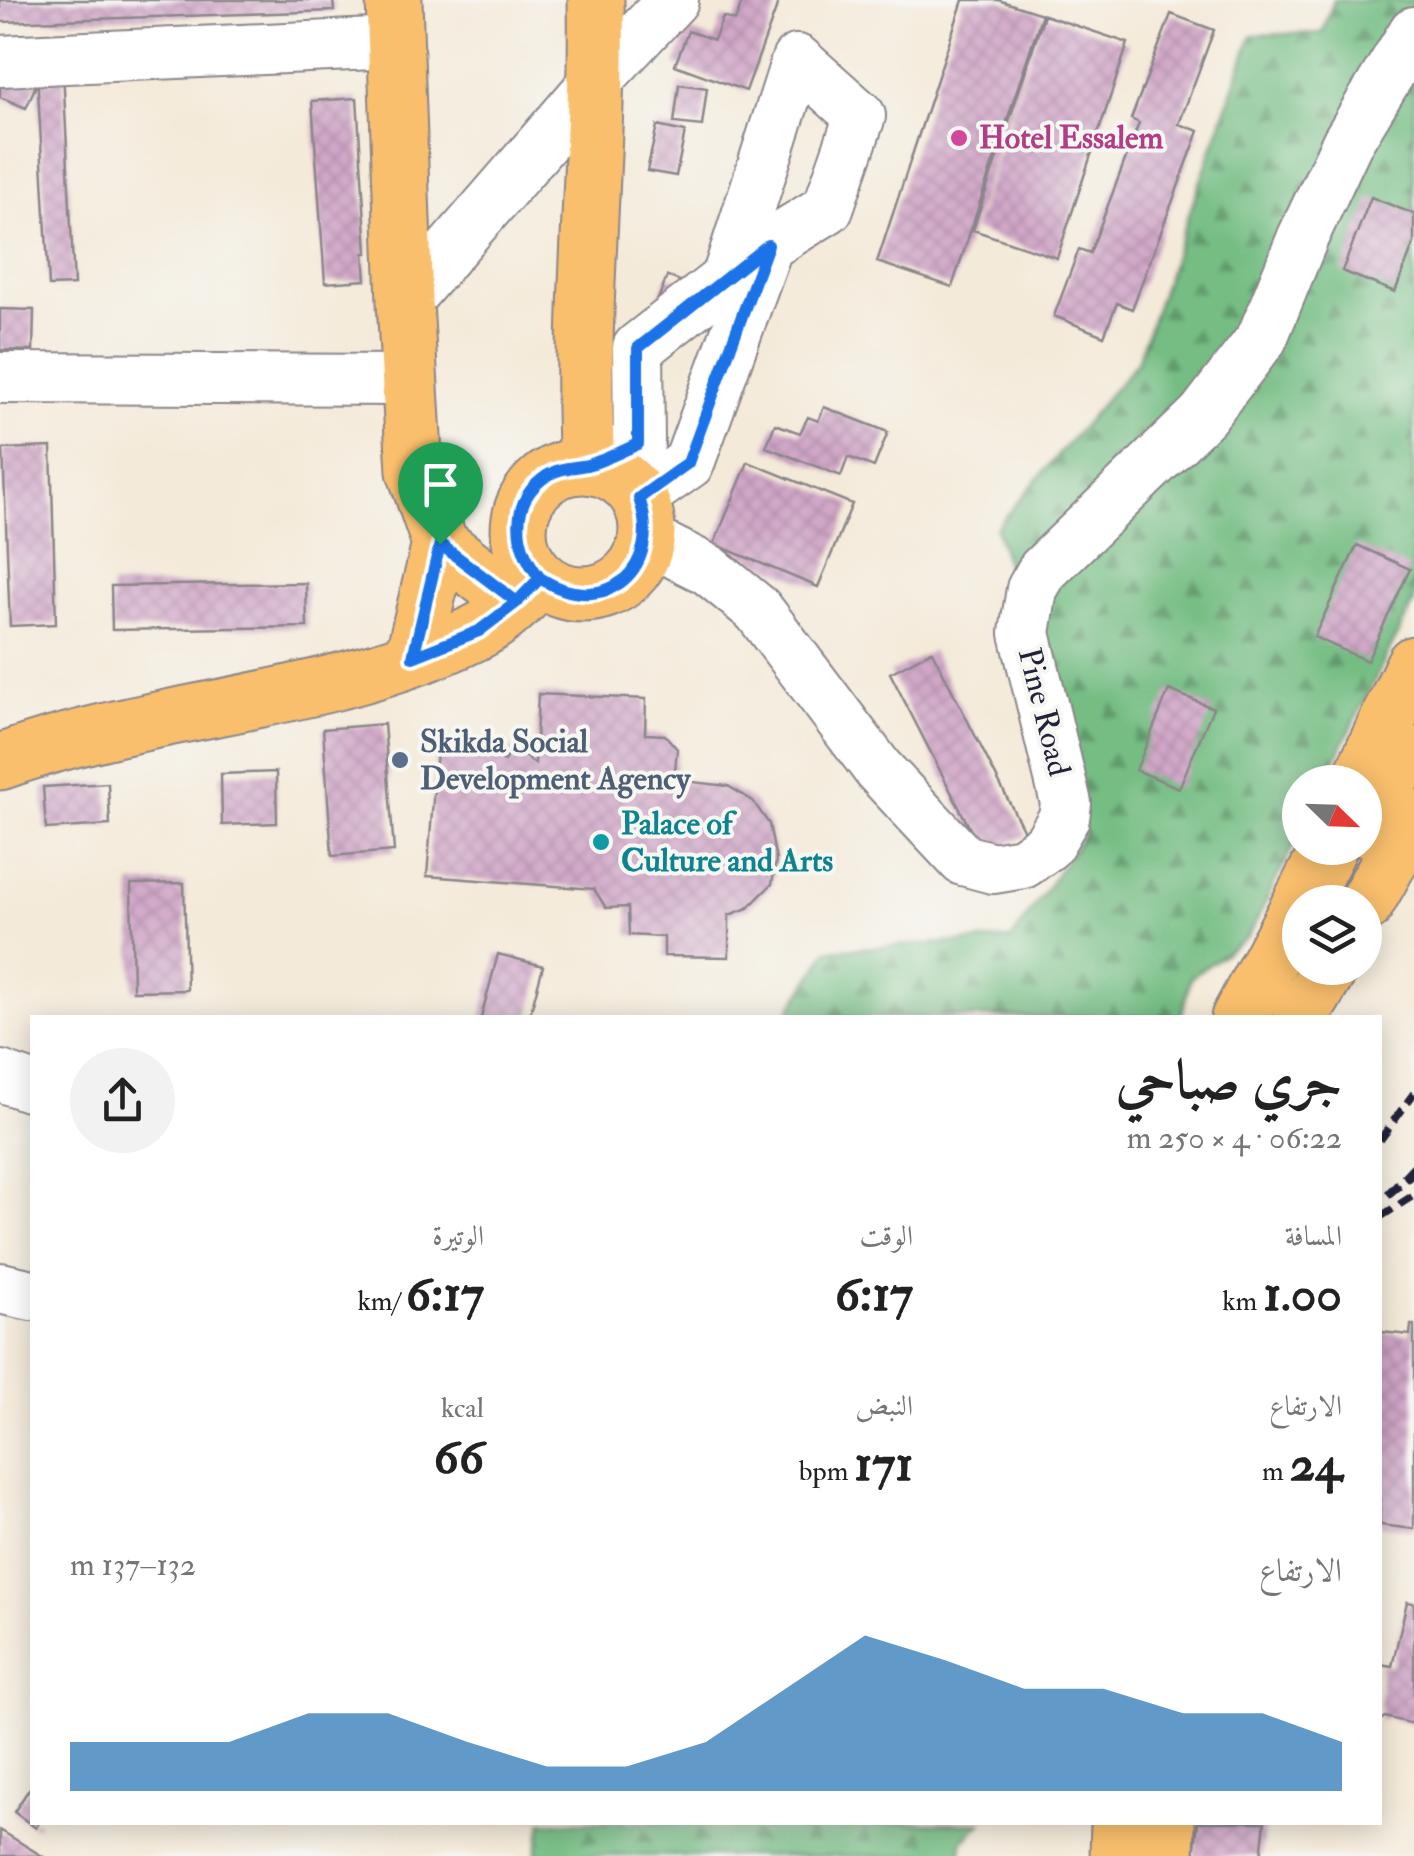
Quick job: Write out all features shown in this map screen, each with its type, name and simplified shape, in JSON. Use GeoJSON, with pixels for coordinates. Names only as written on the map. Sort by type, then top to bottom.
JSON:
{"type":"FeatureCollection","features":[{"type":"Feature","properties":{"kind":"main road"},"geometry":{"type":"LineString","coordinates":[[587,465],[582,388],[598,80],[596,0]]}},
{"type":"Feature","properties":{"kind":"main road"},"geometry":{"type":"LineString","coordinates":[[395,22],[405,302],[416,470],[440,544],[413,657]]}},
{"type":"Feature","properties":{"kind":"main road"},"geometry":{"type":"LineString","coordinates":[[440,544],[529,590],[596,593],[630,574],[641,558],[643,518],[626,481],[608,470],[587,465],[567,467],[534,488],[523,505],[518,525],[520,545],[528,563],[529,590]]}},
{"type":"Feature","properties":{"kind":"main road"},"geometry":{"type":"LineString","coordinates":[[0,762],[46,745],[327,684],[413,657],[479,631],[529,590]]}},
{"type":"Feature","properties":{"kind":"main road"},"geometry":{"type":"LineString","coordinates":[[1367,765],[1414,664]]}},
{"type":"Feature","properties":{"kind":"main road"},"geometry":{"type":"LineString","coordinates":[[1374,885],[1401,821],[1414,736]]}},
{"type":"Feature","properties":{"kind":"main road"},"geometry":{"type":"LineString","coordinates":[[1240,1015],[1282,937]]}},
{"type":"Feature","properties":{"kind":"main road"},"geometry":{"type":"LineString","coordinates":[[1240,1015],[1282,970]]}},
{"type":"Feature","properties":{"kind":"main road"},"geometry":{"type":"LineString","coordinates":[[1302,1015],[1320,985]]}},
{"type":"Feature","properties":{"kind":"main road"},"geometry":{"type":"LineString","coordinates":[[1118,1856],[1119,1825]]}},
{"type":"Feature","properties":{"kind":"main road"},"geometry":{"type":"LineString","coordinates":[[1166,1856],[1167,1825]]}},
{"type":"Feature","properties":{"kind":"street"},"geometry":{"type":"LineString","coordinates":[[405,302],[673,0]]}},
{"type":"Feature","properties":{"kind":"street"},"geometry":{"type":"LineString","coordinates":[[0,62],[395,22]]}},
{"type":"Feature","properties":{"kind":"street","name":"Pine Road"},"geometry":{"type":"LineString","coordinates":[[643,518],[758,610],[878,769],[963,860],[977,866],[1008,868],[1037,856],[1058,832],[1066,803],[1024,633],[1032,589],[1043,570],[1203,415],[1262,338],[1347,143],[1414,32]]}},
{"type":"Feature","properties":{"kind":"street"},"geometry":{"type":"LineString","coordinates":[[587,465],[638,444],[638,348],[728,278],[768,245],[828,208],[860,116],[797,60],[728,278]]}},
{"type":"Feature","properties":{"kind":"street"},"geometry":{"type":"LineString","coordinates":[[643,518],[688,463],[768,245]]}},
{"type":"Feature","properties":{"kind":"street"},"geometry":{"type":"LineString","coordinates":[[0,378],[409,380]]}},
{"type":"Feature","properties":{"kind":"street"},"geometry":{"type":"LineString","coordinates":[[0,1076],[30,1087]]}},
{"type":"Feature","properties":{"kind":"street"},"geometry":{"type":"LineString","coordinates":[[0,1288],[30,1295]]}},
{"type":"Feature","properties":{"kind":"green space"},"geometry":{"type":"Polygon","coordinates":[[[1334,0],[1414,0],[1414,601],[1332,765],[1282,765],[1284,865],[1249,936],[1191,977],[1182,1015],[787,1015],[828,950],[1012,939],[1084,834],[996,528],[1137,362],[1252,35],[1322,33],[1334,0]]]}},
{"type":"Feature","properties":{"kind":"green space"},"geometry":{"type":"Polygon","coordinates":[[[541,1825],[979,1825],[962,1842],[961,1856],[536,1856],[541,1825]]]}},
{"type":"Feature","properties":{"kind":"building"},"geometry":{"type":"Polygon","coordinates":[[[0,0],[333,0],[334,11],[0,22],[0,0]]]}},
{"type":"Feature","properties":{"kind":"building"},"geometry":{"type":"Polygon","coordinates":[[[743,0],[779,1],[746,91],[675,65],[688,31],[714,40],[723,17],[735,21],[743,0]]]}},
{"type":"Feature","properties":{"kind":"building","name":"Hotel Essalem"},"geometry":{"type":"Polygon","coordinates":[[[963,0],[998,0],[1042,14],[952,287],[877,262],[963,0]]]}},
{"type":"Feature","properties":{"kind":"building"},"geometry":{"type":"Polygon","coordinates":[[[1171,14],[1214,30],[1179,124],[1199,131],[1132,309],[1117,303],[1104,336],[1054,316],[1079,249],[1090,253],[1139,123],[1131,119],[1171,14]]]}},
{"type":"Feature","properties":{"kind":"building"},"geometry":{"type":"Polygon","coordinates":[[[1044,15],[1128,43],[1057,258],[973,230],[1044,15]]]}},
{"type":"Feature","properties":{"kind":"building"},"geometry":{"type":"Polygon","coordinates":[[[0,67],[37,83],[26,108],[0,97],[0,67]]]}},
{"type":"Feature","properties":{"kind":"building"},"geometry":{"type":"Polygon","coordinates":[[[63,70],[74,285],[49,286],[37,72],[63,70]]]}},
{"type":"Feature","properties":{"kind":"building"},"geometry":{"type":"Polygon","coordinates":[[[679,84],[707,88],[702,126],[674,123],[679,84]]]}},
{"type":"Feature","properties":{"kind":"building"},"geometry":{"type":"Polygon","coordinates":[[[357,98],[366,280],[325,283],[312,101],[357,98]]]}},
{"type":"Feature","properties":{"kind":"building"},"geometry":{"type":"Polygon","coordinates":[[[657,126],[685,132],[676,176],[647,171],[657,126]]]}},
{"type":"Feature","properties":{"kind":"building"},"geometry":{"type":"Polygon","coordinates":[[[1371,197],[1414,214],[1414,243],[1395,292],[1342,271],[1371,197]]]}},
{"type":"Feature","properties":{"kind":"building"},"geometry":{"type":"Polygon","coordinates":[[[667,276],[700,289],[655,307],[667,276]]]}},
{"type":"Feature","properties":{"kind":"building"},"geometry":{"type":"Polygon","coordinates":[[[0,309],[34,310],[33,351],[0,350],[0,309]]]}},
{"type":"Feature","properties":{"kind":"building"},"geometry":{"type":"Polygon","coordinates":[[[824,407],[888,432],[874,467],[848,457],[841,476],[766,447],[775,424],[800,433],[808,417],[818,421],[824,407]]]}},
{"type":"Feature","properties":{"kind":"building"},"geometry":{"type":"Polygon","coordinates":[[[51,447],[56,624],[10,626],[3,449],[51,447]]]}},
{"type":"Feature","properties":{"kind":"building"},"geometry":{"type":"Polygon","coordinates":[[[748,462],[852,504],[818,587],[714,544],[748,462]]]}},
{"type":"Feature","properties":{"kind":"building"},"geometry":{"type":"Polygon","coordinates":[[[1357,545],[1410,569],[1367,661],[1314,637],[1357,545]]]}},
{"type":"Feature","properties":{"kind":"building"},"geometry":{"type":"Polygon","coordinates":[[[306,583],[307,627],[112,630],[111,586],[306,583]]]}},
{"type":"Feature","properties":{"kind":"building"},"geometry":{"type":"Polygon","coordinates":[[[932,651],[1026,835],[984,856],[890,673],[932,651]]]}},
{"type":"Feature","properties":{"kind":"building"},"geometry":{"type":"Polygon","coordinates":[[[1169,690],[1213,708],[1179,788],[1136,770],[1169,690]]]}},
{"type":"Feature","properties":{"kind":"building","name":"Palace of Culture and Arts"},"geometry":{"type":"Polygon","coordinates":[[[538,694],[646,699],[645,734],[665,735],[677,749],[674,780],[728,786],[753,801],[769,824],[776,860],[772,884],[748,908],[729,915],[729,957],[664,956],[664,937],[629,935],[628,907],[606,908],[594,889],[427,876],[438,737],[460,752],[476,741],[504,761],[513,748],[535,764],[538,694]]]}},
{"type":"Feature","properties":{"kind":"building"},"geometry":{"type":"Polygon","coordinates":[[[384,724],[394,851],[332,856],[323,729],[384,724]]]}},
{"type":"Feature","properties":{"kind":"building"},"geometry":{"type":"Polygon","coordinates":[[[276,772],[277,823],[222,825],[221,774],[276,772]]]}},
{"type":"Feature","properties":{"kind":"building"},"geometry":{"type":"Polygon","coordinates":[[[108,783],[110,825],[46,829],[43,787],[108,783]]]}},
{"type":"Feature","properties":{"kind":"building"},"geometry":{"type":"Polygon","coordinates":[[[184,883],[187,990],[133,991],[131,884],[184,883]]]}},
{"type":"Feature","properties":{"kind":"building"},"geometry":{"type":"Polygon","coordinates":[[[498,954],[543,966],[530,1015],[482,1015],[498,954]]]}},
{"type":"Feature","properties":{"kind":"building"},"geometry":{"type":"Polygon","coordinates":[[[1414,1325],[1414,1529],[1382,1525],[1382,1332],[1410,1335],[1414,1325]]]}},
{"type":"Feature","properties":{"kind":"building"},"geometry":{"type":"Polygon","coordinates":[[[1407,1602],[1414,1603],[1414,1724],[1382,1719],[1382,1664],[1392,1666],[1407,1602]]]}},
{"type":"Feature","properties":{"kind":"building"},"geometry":{"type":"Polygon","coordinates":[[[29,1789],[30,1790],[30,1824],[14,1812],[29,1789]]]}},
{"type":"Feature","properties":{"kind":"building"},"geometry":{"type":"Polygon","coordinates":[[[1198,1825],[1265,1825],[1261,1856],[1194,1856],[1198,1825]]]}},
{"type":"Feature","properties":{"kind":"building"},"geometry":{"type":"Polygon","coordinates":[[[0,1830],[42,1856],[0,1856],[0,1830]]]}},
{"type":"Feature","properties":{"kind":"railway"},"geometry":{"type":"LineString","coordinates":[[1382,1137],[1414,1093]]}},
{"type":"Feature","properties":{"kind":"railway"},"geometry":{"type":"LineString","coordinates":[[1414,1166],[1385,1197],[1414,1173]]}},
{"type":"Feature","properties":{"kind":"railway"},"geometry":{"type":"LineString","coordinates":[[1382,1216],[1414,1195]]}},
{"type":"Feature","properties":{"kind":"place","name":"Hotel Essalem"},"geometry":{"type":"Point","coordinates":[959,138]}},
{"type":"Feature","properties":{"kind":"place","name":"Skikda Social Development Agency"},"geometry":{"type":"Point","coordinates":[400,760]}},
{"type":"Feature","properties":{"kind":"place","name":"Palace of Culture and Arts"},"geometry":{"type":"Point","coordinates":[601,842]}},
{"type":"Feature","properties":{"kind":"route"},"geometry":{"type":"LineString","coordinates":[[440,544],[413,657],[479,631],[517,602],[540,578],[557,589],[576,594],[596,593],[630,574],[647,539],[646,518],[639,498],[688,463],[768,245],[638,348],[638,444],[587,465],[567,467],[534,488],[523,505],[518,525],[520,545],[540,578],[517,602],[440,544]]}}]}
